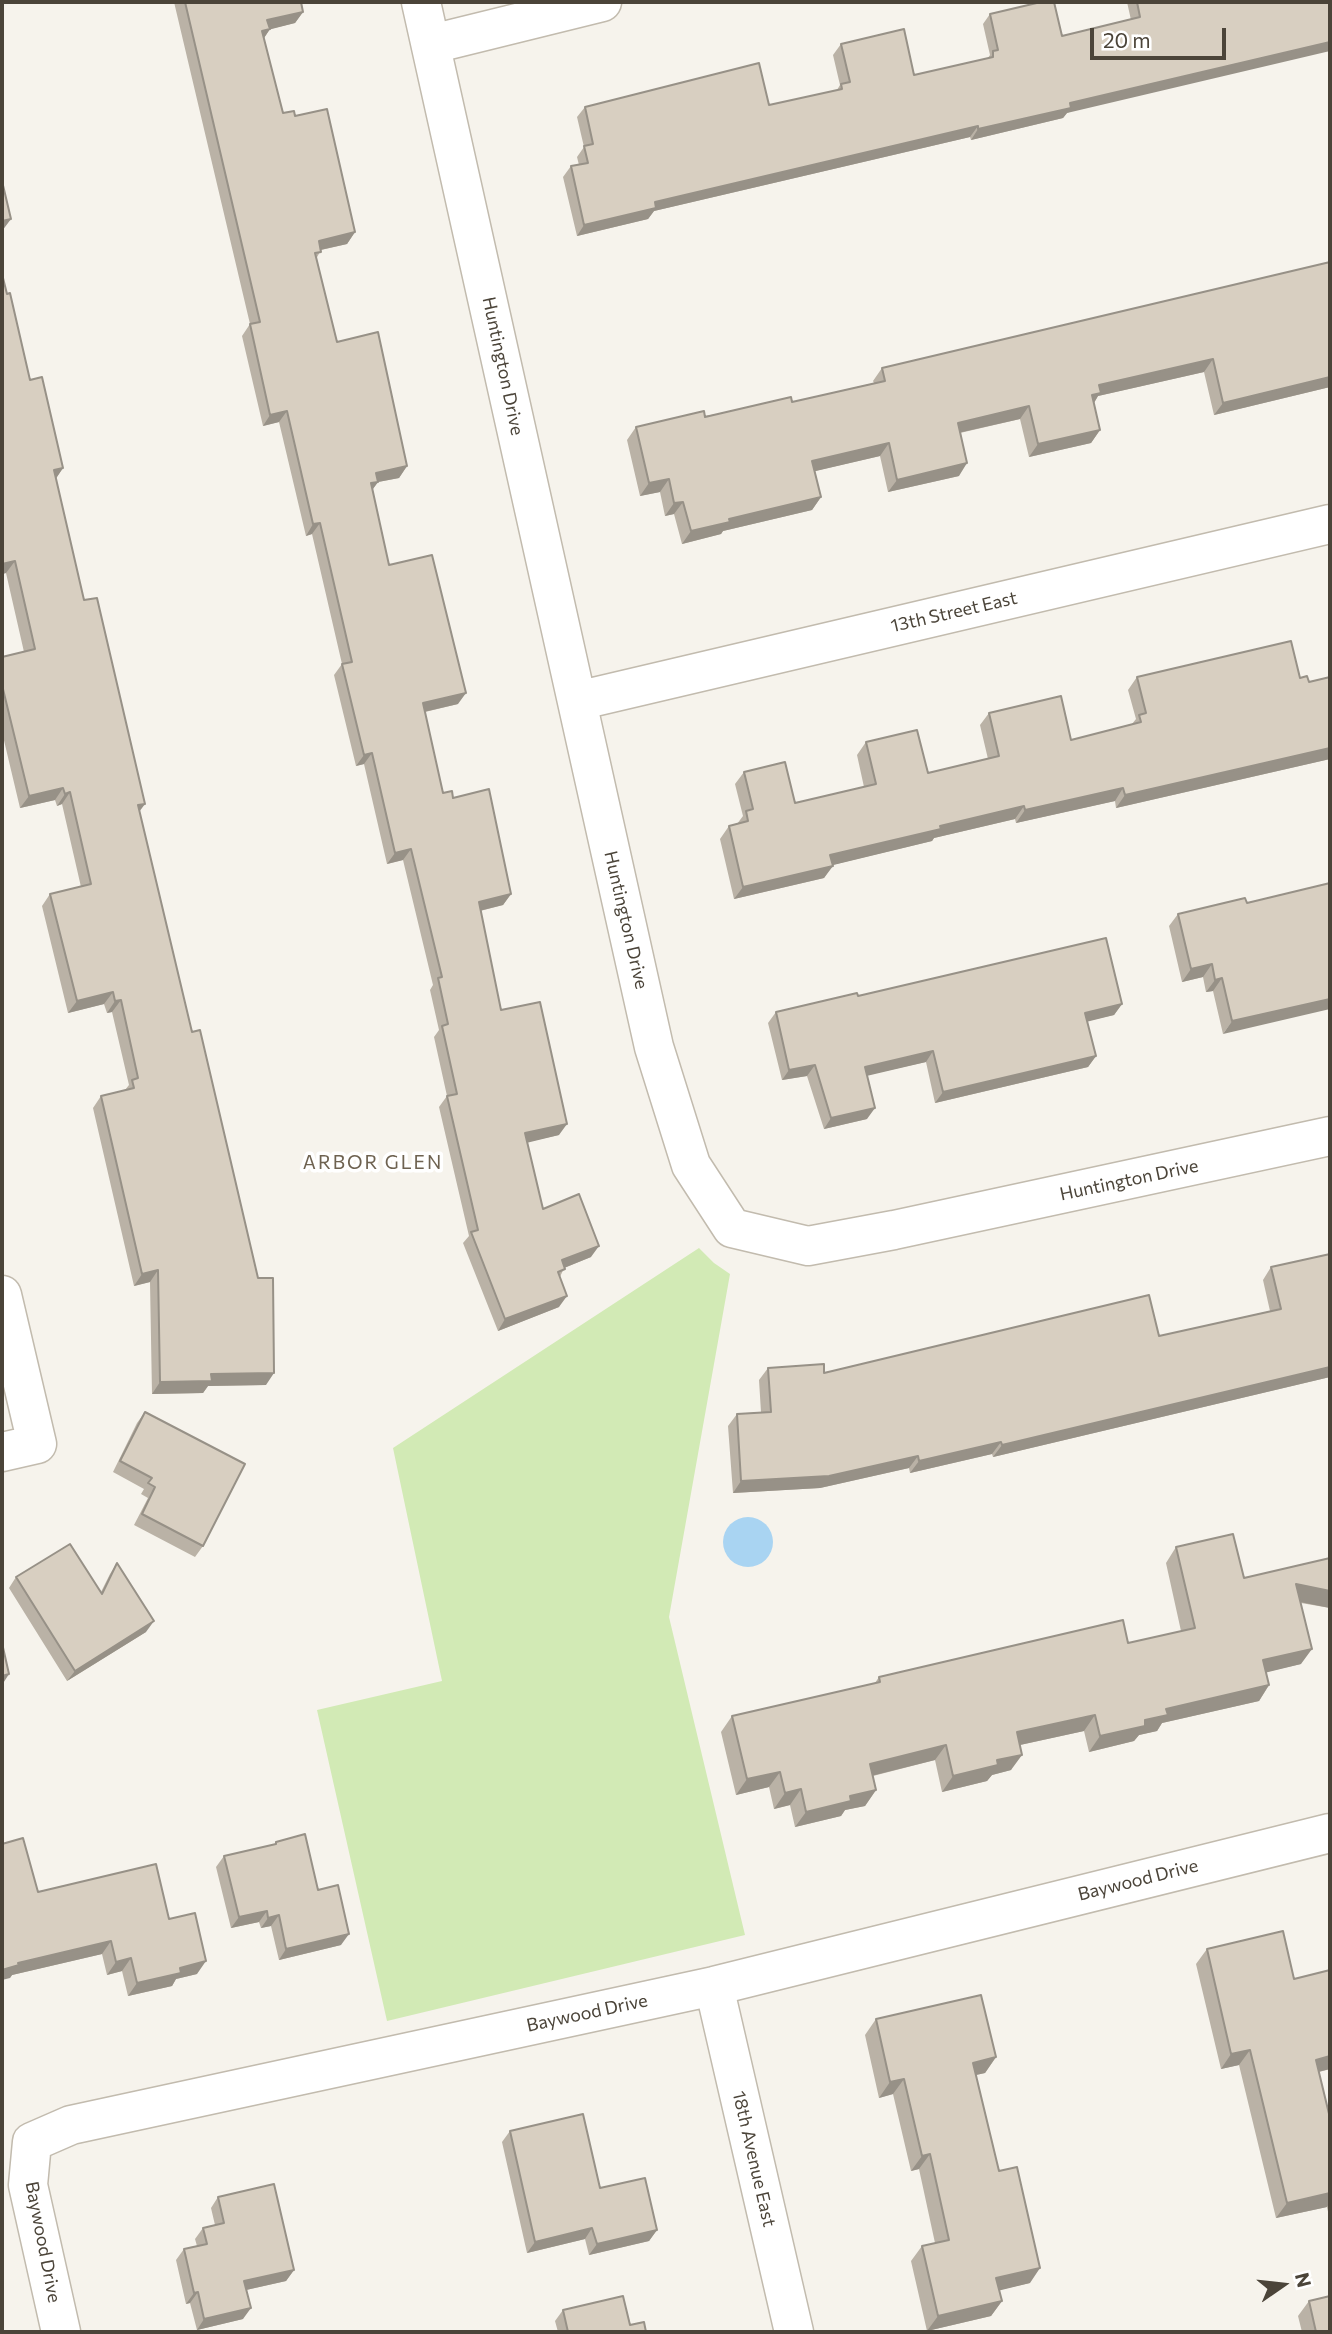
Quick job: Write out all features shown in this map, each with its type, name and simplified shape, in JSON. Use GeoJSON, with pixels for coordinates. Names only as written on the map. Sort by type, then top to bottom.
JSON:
{"type":"FeatureCollection","features":[{"type":"Feature","properties":{"kind":"street","name":"Huntington Drive"},"geometry":{"type":"LineString","coordinates":[[421,2],[654,1047],[691,1165],[732,1228],[808,1246],[1330,1136]]}},
{"type":"Feature","properties":{"kind":"street"},"geometry":{"type":"LineString","coordinates":[[432,44],[602,2]]}},
{"type":"Feature","properties":{"kind":"street","name":"13th Street East"},"geometry":{"type":"LineString","coordinates":[[577,701],[1330,524]]}},
{"type":"Feature","properties":{"kind":"street"},"geometry":{"type":"LineString","coordinates":[[2,1295],[37,1444],[2,1452]]}},
{"type":"Feature","properties":{"kind":"street","name":"Baywood Drive"},"geometry":{"type":"LineString","coordinates":[[61,2332],[29,2185],[32,2142],[71,2125],[714,1986],[1330,1833]]}},
{"type":"Feature","properties":{"kind":"street","name":"18th Avenue East"},"geometry":{"type":"LineString","coordinates":[[714,1986],[794,2332]]}},
{"type":"Feature","properties":{"kind":"green space"},"geometry":{"type":"Polygon","coordinates":[[[699,1248],[730,1274],[669,1617],[745,1935],[387,2021],[317,1710],[442,1681],[393,1448],[699,1248]]]}},
{"type":"Feature","properties":{"kind":"water"},"geometry":{"type":"Polygon","coordinates":[[[748,1517],[765,1525],[773,1542],[765,1559],[748,1567],[731,1559],[723,1542],[731,1525],[748,1517]]]}},
{"type":"Feature","properties":{"kind":"building"},"geometry":{"type":"Polygon","coordinates":[[[185,2],[301,2],[303,12],[267,20],[270,29],[262,31],[283,113],[294,111],[295,116],[327,109],[355,232],[319,241],[321,252],[315,253],[337,342],[378,332],[407,466],[376,473],[378,482],[371,483],[389,565],[432,555],[466,693],[423,703],[443,793],[452,791],[453,798],[489,789],[511,894],[479,902],[501,1010],[540,1002],[567,1124],[525,1133],[543,1209],[579,1194],[599,1246],[562,1260],[565,1269],[558,1272],[567,1296],[505,1319],[471,1232],[478,1230],[447,1096],[457,1094],[442,1026],[448,1024],[438,978],[442,977],[411,849],[395,853],[372,753],[364,755],[342,664],[352,662],[320,523],[313,524],[287,411],[270,415],[250,324],[260,322],[185,2]]]}},
{"type":"Feature","properties":{"kind":"building"},"geometry":{"type":"Polygon","coordinates":[[[1041,2],[1054,2],[1062,36],[1140,17],[1137,2],[1330,2],[1330,42],[1070,103],[1071,108],[978,129],[978,126],[655,202],[656,208],[584,225],[571,166],[588,163],[584,146],[593,144],[585,107],[759,63],[769,105],[842,89],[841,84],[850,82],[841,44],[904,29],[914,75],[993,57],[993,51],[998,50],[990,14],[1041,2]]]}},
{"type":"Feature","properties":{"kind":"building"},"geometry":{"type":"Polygon","coordinates":[[[2,181],[11,219],[2,221],[2,181]]]}},
{"type":"Feature","properties":{"kind":"building"},"geometry":{"type":"Polygon","coordinates":[[[1330,262],[1330,377],[1223,403],[1213,359],[1099,385],[1101,393],[1092,395],[1100,430],[1038,444],[1029,406],[958,423],[967,463],[897,480],[889,443],[812,461],[821,497],[691,531],[683,502],[674,503],[669,479],[649,483],[636,427],[704,411],[705,417],[791,397],[792,402],[885,381],[882,368],[1330,262]]]}},
{"type":"Feature","properties":{"kind":"building"},"geometry":{"type":"Polygon","coordinates":[[[2,274],[7,294],[10,293],[30,380],[42,377],[63,468],[54,470],[84,600],[97,598],[145,804],[138,805],[192,1032],[200,1030],[258,1278],[273,1278],[274,1373],[211,1374],[212,1381],[160,1382],[158,1270],[142,1274],[101,1096],[134,1088],[132,1080],[138,1078],[121,1000],[115,1001],[113,992],[77,1001],[50,894],[91,884],[70,792],[65,794],[63,788],[29,796],[2,685],[2,657],[35,649],[15,561],[2,564],[2,274]]]}},
{"type":"Feature","properties":{"kind":"building"},"geometry":{"type":"Polygon","coordinates":[[[1291,641],[1300,678],[1307,676],[1309,682],[1330,677],[1330,748],[1125,795],[1123,788],[1025,810],[1024,806],[830,855],[833,866],[743,887],[729,826],[748,821],[746,811],[753,809],[744,772],[785,762],[795,803],[876,784],[866,742],[917,730],[928,773],[999,756],[989,713],[1061,696],[1071,740],[1141,722],[1139,715],[1146,713],[1137,677],[1291,641]]]}},
{"type":"Feature","properties":{"kind":"building"},"geometry":{"type":"Polygon","coordinates":[[[1330,883],[1330,999],[1232,1021],[1222,978],[1215,980],[1212,964],[1191,969],[1178,914],[1245,898],[1247,903],[1330,883]]]}},
{"type":"Feature","properties":{"kind":"building"},"geometry":{"type":"Polygon","coordinates":[[[1106,938],[1122,1004],[1085,1013],[1096,1056],[943,1092],[933,1051],[865,1067],[875,1108],[831,1118],[815,1065],[789,1070],[776,1012],[857,993],[858,996],[1106,938]]]}},
{"type":"Feature","properties":{"kind":"building"},"geometry":{"type":"Polygon","coordinates":[[[1330,1254],[1330,1367],[1002,1445],[1001,1442],[919,1461],[918,1456],[829,1476],[741,1481],[737,1414],[771,1412],[768,1368],[824,1364],[824,1373],[1149,1295],[1159,1336],[1281,1309],[1271,1267],[1330,1254]]]}},
{"type":"Feature","properties":{"kind":"building"},"geometry":{"type":"Polygon","coordinates":[[[145,1412],[245,1464],[203,1546],[142,1514],[155,1487],[148,1483],[152,1478],[120,1461],[145,1412]]]}},
{"type":"Feature","properties":{"kind":"building"},"geometry":{"type":"Polygon","coordinates":[[[1233,1534],[1244,1578],[1330,1558],[1330,1591],[1296,1584],[1312,1649],[1263,1660],[1269,1685],[1166,1709],[1168,1715],[1145,1720],[1145,1726],[1100,1736],[1095,1715],[1017,1732],[1022,1755],[997,1760],[998,1765],[953,1776],[946,1745],[870,1764],[876,1790],[850,1796],[851,1801],[806,1812],[801,1789],[785,1793],[780,1772],[747,1779],[732,1716],[880,1682],[879,1677],[1123,1620],[1128,1643],[1195,1628],[1176,1547],[1233,1534]]]}},
{"type":"Feature","properties":{"kind":"building"},"geometry":{"type":"Polygon","coordinates":[[[70,1544],[102,1594],[117,1563],[154,1621],[75,1671],[16,1577],[70,1544]]]}},
{"type":"Feature","properties":{"kind":"building"},"geometry":{"type":"Polygon","coordinates":[[[2,1643],[9,1674],[2,1676],[2,1643]]]}},
{"type":"Feature","properties":{"kind":"building"},"geometry":{"type":"Polygon","coordinates":[[[305,1834],[318,1890],[338,1885],[349,1934],[286,1949],[279,1915],[268,1918],[267,1911],[239,1917],[224,1856],[305,1834]]]}},
{"type":"Feature","properties":{"kind":"building"},"geometry":{"type":"Polygon","coordinates":[[[23,1838],[38,1892],[156,1864],[169,1919],[195,1913],[206,1961],[180,1968],[181,1973],[137,1983],[131,1958],[116,1962],[111,1941],[18,1963],[19,1965],[2,1970],[2,1844],[23,1838]]]}},
{"type":"Feature","properties":{"kind":"building"},"geometry":{"type":"Polygon","coordinates":[[[1283,1931],[1294,1979],[1330,1970],[1330,2056],[1316,2060],[1330,2118],[1330,2193],[1287,2203],[1250,2050],[1231,2054],[1207,1949],[1283,1931]]]}},
{"type":"Feature","properties":{"kind":"building"},"geometry":{"type":"Polygon","coordinates":[[[981,1995],[996,2057],[973,2063],[999,2171],[1017,2167],[1040,2268],[996,2278],[1002,2301],[938,2316],[922,2246],[949,2240],[930,2154],[922,2156],[904,2079],[890,2082],[876,2019],[981,1995]]]}},
{"type":"Feature","properties":{"kind":"building"},"geometry":{"type":"Polygon","coordinates":[[[583,2114],[600,2188],[645,2178],[657,2230],[597,2244],[592,2228],[535,2242],[510,2131],[583,2114]]]}},
{"type":"Feature","properties":{"kind":"building"},"geometry":{"type":"Polygon","coordinates":[[[274,2184],[294,2270],[244,2281],[251,2308],[204,2319],[198,2292],[194,2293],[184,2249],[207,2244],[203,2228],[224,2223],[218,2197],[274,2184]]]}},
{"type":"Feature","properties":{"kind":"building"},"geometry":{"type":"Polygon","coordinates":[[[623,2296],[630,2325],[644,2322],[646,2332],[568,2332],[563,2310],[623,2296]]]}},
{"type":"Feature","properties":{"kind":"building"},"geometry":{"type":"Polygon","coordinates":[[[1330,2296],[1330,2332],[1316,2332],[1309,2301],[1330,2296]]]}},
{"type":"Feature","properties":{"kind":"district","name":"ARBOR GLEN"},"geometry":{"type":"Point","coordinates":[373,1163]}}]}
